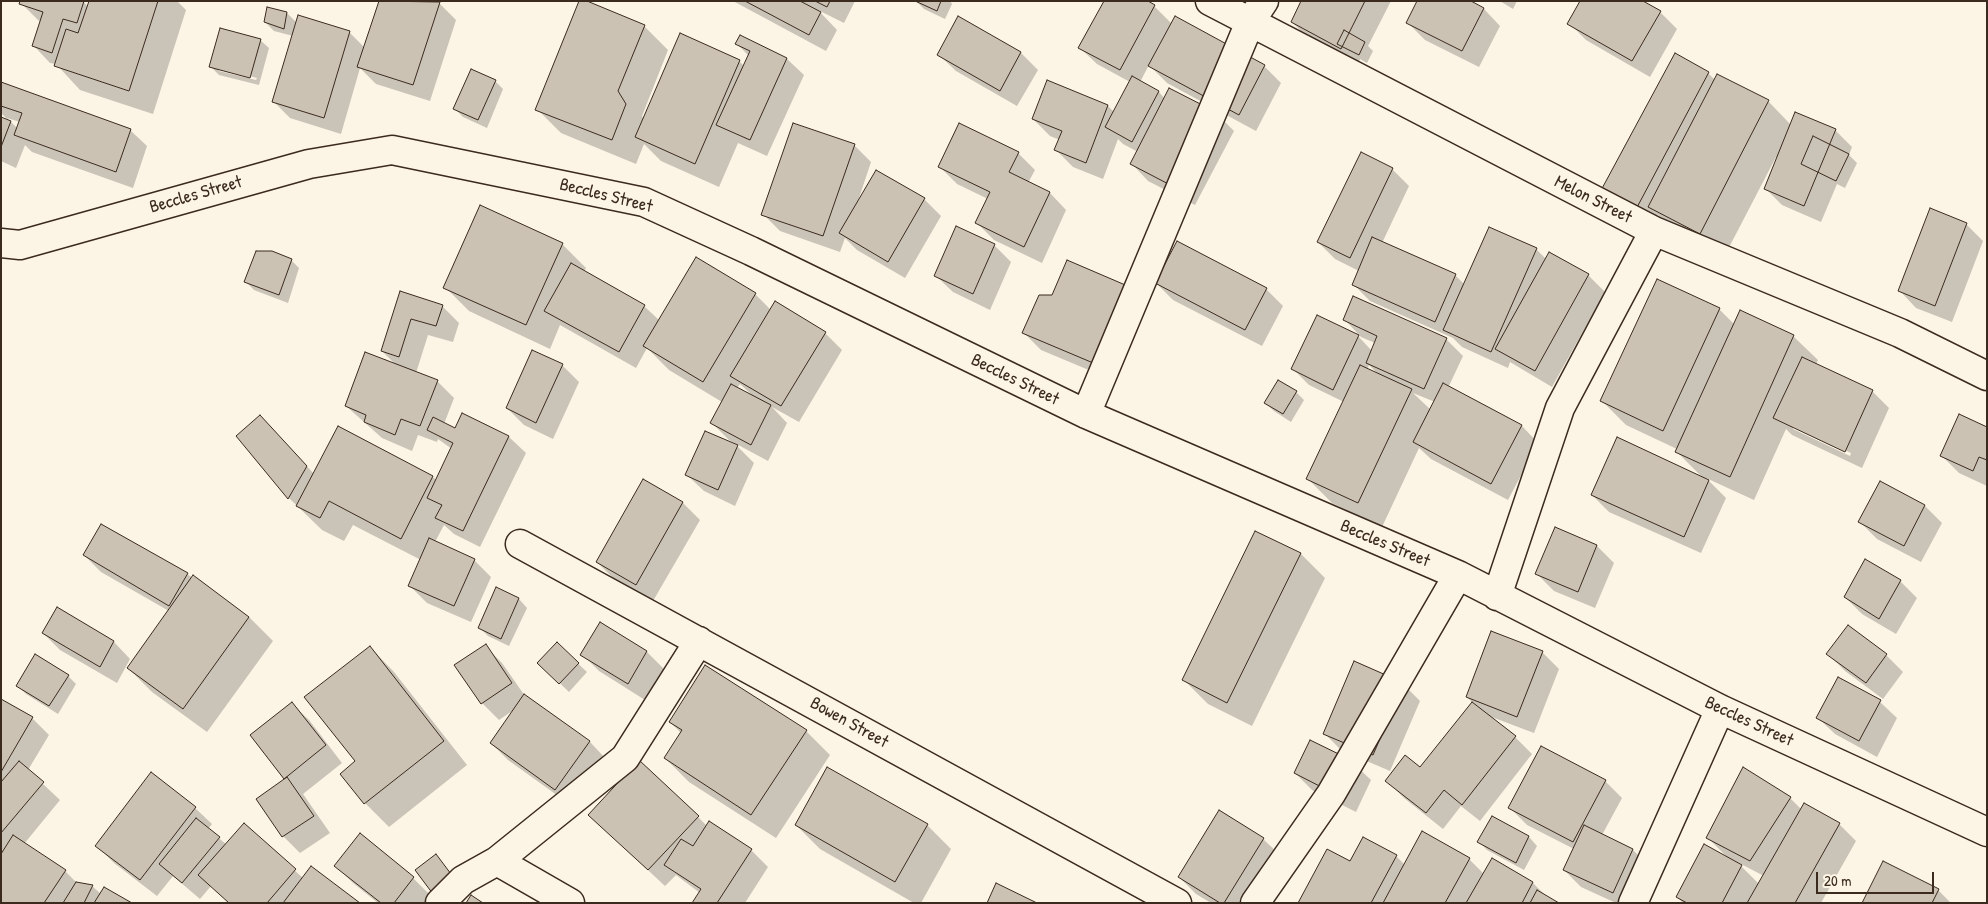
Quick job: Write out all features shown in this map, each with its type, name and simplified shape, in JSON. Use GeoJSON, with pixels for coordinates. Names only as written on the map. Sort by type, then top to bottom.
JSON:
{"type":"FeatureCollection","features":[{"type":"Feature","properties":{"kind":"street","name":"Melon Street"},"geometry":{"type":"LineString","coordinates":[[1210,1],[1257,12],[1654,231],[1900,333],[1987,376]]}},
{"type":"Feature","properties":{"kind":"street"},"geometry":{"type":"LineString","coordinates":[[1086,414],[1257,12]]}},
{"type":"Feature","properties":{"kind":"street","name":"Beccles Street"},"geometry":{"type":"LineString","coordinates":[[1,243],[20,245],[309,164],[392,150],[644,202],[760,255],[1086,414],[1458,575],[1720,709],[1987,832]]}},
{"type":"Feature","properties":{"kind":"street"},"geometry":{"type":"LineString","coordinates":[[1497,596],[1560,408],[1654,231]]}},
{"type":"Feature","properties":{"kind":"street","name":"Bowen Street"},"geometry":{"type":"LineString","coordinates":[[520,544],[1177,903]]}},
{"type":"Feature","properties":{"kind":"street"},"geometry":{"type":"LineString","coordinates":[[1255,903],[1332,794],[1458,575]]}},
{"type":"Feature","properties":{"kind":"street"},"geometry":{"type":"LineString","coordinates":[[440,903],[463,880],[497,861],[625,758],[698,641]]}},
{"type":"Feature","properties":{"kind":"street"},"geometry":{"type":"LineString","coordinates":[[1633,903],[1720,709]]}},
{"type":"Feature","properties":{"kind":"street"},"geometry":{"type":"LineString","coordinates":[[497,861],[570,903]]}},
{"type":"Feature","properties":{"kind":"building"},"geometry":{"type":"Polygon","coordinates":[[[20,1],[84,1],[77,23],[63,19],[52,53],[32,46],[43,12],[19,4],[20,1]]]}},
{"type":"Feature","properties":{"kind":"building"},"geometry":{"type":"Polygon","coordinates":[[[89,1],[158,1],[129,91],[54,66],[66,29],[78,33],[89,1]]]}},
{"type":"Feature","properties":{"kind":"building"},"geometry":{"type":"Polygon","coordinates":[[[379,1],[440,2],[413,85],[357,67],[379,1]]]}},
{"type":"Feature","properties":{"kind":"building"},"geometry":{"type":"Polygon","coordinates":[[[579,1],[587,1],[645,25],[618,91],[626,104],[612,140],[535,110],[579,1]]]}},
{"type":"Feature","properties":{"kind":"building"},"geometry":{"type":"Polygon","coordinates":[[[745,1],[800,1],[821,12],[809,35],[745,1]]]}},
{"type":"Feature","properties":{"kind":"building"},"geometry":{"type":"Polygon","coordinates":[[[815,1],[830,1],[827,7],[815,1]]]}},
{"type":"Feature","properties":{"kind":"building"},"geometry":{"type":"Polygon","coordinates":[[[915,1],[941,1],[937,11],[915,1]]]}},
{"type":"Feature","properties":{"kind":"building"},"geometry":{"type":"Polygon","coordinates":[[[1104,1],[1148,1],[1155,5],[1120,70],[1078,48],[1104,1]]]}},
{"type":"Feature","properties":{"kind":"building"},"geometry":{"type":"Polygon","coordinates":[[[1301,1],[1365,1],[1341,49],[1291,22],[1301,1]]]}},
{"type":"Feature","properties":{"kind":"building"},"geometry":{"type":"Polygon","coordinates":[[[1417,1],[1471,1],[1484,8],[1462,51],[1406,23],[1417,1]]]}},
{"type":"Feature","properties":{"kind":"building"},"geometry":{"type":"Polygon","coordinates":[[[1580,1],[1643,1],[1661,11],[1632,61],[1567,24],[1580,1]]]}},
{"type":"Feature","properties":{"kind":"building"},"geometry":{"type":"Polygon","coordinates":[[[267,7],[287,12],[284,29],[264,22],[267,7]]]}},
{"type":"Feature","properties":{"kind":"building"},"geometry":{"type":"Polygon","coordinates":[[[298,15],[350,31],[324,118],[272,102],[298,15]]]}},
{"type":"Feature","properties":{"kind":"building"},"geometry":{"type":"Polygon","coordinates":[[[958,16],[1021,52],[1000,91],[937,55],[958,16]]]}},
{"type":"Feature","properties":{"kind":"building"},"geometry":{"type":"Polygon","coordinates":[[[1175,16],[1265,65],[1239,115],[1148,66],[1175,16]]]}},
{"type":"Feature","properties":{"kind":"building"},"geometry":{"type":"Polygon","coordinates":[[[220,28],[261,39],[250,78],[209,67],[220,28]]]}},
{"type":"Feature","properties":{"kind":"building"},"geometry":{"type":"Polygon","coordinates":[[[1344,30],[1365,42],[1359,55],[1337,44],[1344,30]]]}},
{"type":"Feature","properties":{"kind":"building"},"geometry":{"type":"Polygon","coordinates":[[[680,33],[740,60],[695,164],[635,137],[680,33]]]}},
{"type":"Feature","properties":{"kind":"building"},"geometry":{"type":"Polygon","coordinates":[[[740,35],[787,58],[750,140],[716,125],[750,51],[735,44],[740,35]]]}},
{"type":"Feature","properties":{"kind":"building"},"geometry":{"type":"Polygon","coordinates":[[[1675,53],[1709,72],[1634,213],[1599,194],[1675,53]]]}},
{"type":"Feature","properties":{"kind":"building"},"geometry":{"type":"Polygon","coordinates":[[[471,69],[496,80],[478,120],[453,109],[471,69]]]}},
{"type":"Feature","properties":{"kind":"building"},"geometry":{"type":"Polygon","coordinates":[[[1717,74],[1769,100],[1700,234],[1648,207],[1717,74]]]}},
{"type":"Feature","properties":{"kind":"building"},"geometry":{"type":"Polygon","coordinates":[[[1132,76],[1159,91],[1132,142],[1105,127],[1132,76]]]}},
{"type":"Feature","properties":{"kind":"building"},"geometry":{"type":"Polygon","coordinates":[[[1047,80],[1108,105],[1086,163],[1054,150],[1062,131],[1032,119],[1047,80]]]}},
{"type":"Feature","properties":{"kind":"building"},"geometry":{"type":"Polygon","coordinates":[[[1,82],[131,129],[116,172],[14,135],[22,113],[1,106],[1,82]]]}},
{"type":"Feature","properties":{"kind":"building"},"geometry":{"type":"Polygon","coordinates":[[[1169,88],[1218,113],[1178,189],[1130,164],[1169,88]]]}},
{"type":"Feature","properties":{"kind":"building"},"geometry":{"type":"Polygon","coordinates":[[[1795,112],[1836,129],[1804,206],[1764,189],[1795,112]]]}},
{"type":"Feature","properties":{"kind":"building"},"geometry":{"type":"Polygon","coordinates":[[[1,117],[11,121],[1,147],[1,117]]]}},
{"type":"Feature","properties":{"kind":"building"},"geometry":{"type":"Polygon","coordinates":[[[793,123],[855,144],[823,236],[761,215],[793,123]]]}},
{"type":"Feature","properties":{"kind":"building"},"geometry":{"type":"Polygon","coordinates":[[[959,123],[1019,152],[1009,172],[1050,192],[1024,247],[975,223],[990,192],[938,167],[959,123]]]}},
{"type":"Feature","properties":{"kind":"building"},"geometry":{"type":"Polygon","coordinates":[[[1813,136],[1849,154],[1836,181],[1801,164],[1813,136]]]}},
{"type":"Feature","properties":{"kind":"building"},"geometry":{"type":"Polygon","coordinates":[[[1361,152],[1393,168],[1350,258],[1317,242],[1361,152]]]}},
{"type":"Feature","properties":{"kind":"building"},"geometry":{"type":"Polygon","coordinates":[[[876,170],[925,198],[888,262],[839,233],[876,170]]]}},
{"type":"Feature","properties":{"kind":"building"},"geometry":{"type":"Polygon","coordinates":[[[480,205],[563,243],[526,325],[443,288],[480,205]]]}},
{"type":"Feature","properties":{"kind":"building"},"geometry":{"type":"Polygon","coordinates":[[[1930,208],[1967,223],[1935,306],[1898,291],[1930,208]]]}},
{"type":"Feature","properties":{"kind":"building"},"geometry":{"type":"Polygon","coordinates":[[[956,226],[995,244],[973,294],[934,276],[956,226]]]}},
{"type":"Feature","properties":{"kind":"building"},"geometry":{"type":"Polygon","coordinates":[[[1489,227],[1537,248],[1491,352],[1443,330],[1489,227]]]}},
{"type":"Feature","properties":{"kind":"building"},"geometry":{"type":"Polygon","coordinates":[[[1372,237],[1456,274],[1435,322],[1352,285],[1372,237]]]}},
{"type":"Feature","properties":{"kind":"building"},"geometry":{"type":"Polygon","coordinates":[[[1177,241],[1267,288],[1245,330],[1155,283],[1177,241]]]}},
{"type":"Feature","properties":{"kind":"building"},"geometry":{"type":"Polygon","coordinates":[[[256,251],[272,251],[292,259],[279,295],[244,282],[256,251]]]}},
{"type":"Feature","properties":{"kind":"building"},"geometry":{"type":"Polygon","coordinates":[[[1549,252],[1589,274],[1535,371],[1495,349],[1549,252]]]}},
{"type":"Feature","properties":{"kind":"building"},"geometry":{"type":"Polygon","coordinates":[[[696,257],[756,293],[703,382],[643,346],[696,257]]]}},
{"type":"Feature","properties":{"kind":"building"},"geometry":{"type":"Polygon","coordinates":[[[1067,260],[1130,287],[1098,365],[1022,333],[1039,295],[1052,295],[1067,260]]]}},
{"type":"Feature","properties":{"kind":"building"},"geometry":{"type":"Polygon","coordinates":[[[571,263],[645,305],[619,352],[544,311],[571,263]]]}},
{"type":"Feature","properties":{"kind":"building"},"geometry":{"type":"Polygon","coordinates":[[[1657,279],[1720,308],[1663,431],[1600,401],[1657,279]]]}},
{"type":"Feature","properties":{"kind":"building"},"geometry":{"type":"Polygon","coordinates":[[[400,291],[443,305],[436,326],[411,319],[399,357],[381,351],[400,291]]]}},
{"type":"Feature","properties":{"kind":"building"},"geometry":{"type":"Polygon","coordinates":[[[1353,296],[1447,338],[1424,389],[1366,363],[1377,336],[1343,320],[1353,296]]]}},
{"type":"Feature","properties":{"kind":"building"},"geometry":{"type":"Polygon","coordinates":[[[775,301],[826,332],[781,406],[730,376],[775,301]]]}},
{"type":"Feature","properties":{"kind":"building"},"geometry":{"type":"Polygon","coordinates":[[[1740,310],[1794,335],[1730,477],[1675,452],[1740,310]]]}},
{"type":"Feature","properties":{"kind":"building"},"geometry":{"type":"Polygon","coordinates":[[[1317,315],[1359,335],[1333,390],[1291,369],[1317,315]]]}},
{"type":"Feature","properties":{"kind":"building"},"geometry":{"type":"Polygon","coordinates":[[[532,350],[563,364],[536,423],[506,408],[532,350]]]}},
{"type":"Feature","properties":{"kind":"building"},"geometry":{"type":"Polygon","coordinates":[[[365,352],[438,380],[420,426],[401,419],[395,435],[364,422],[366,415],[345,406],[365,352]]]}},
{"type":"Feature","properties":{"kind":"building"},"geometry":{"type":"Polygon","coordinates":[[[1802,357],[1873,390],[1845,452],[1773,418],[1802,357]]]}},
{"type":"Feature","properties":{"kind":"building"},"geometry":{"type":"Polygon","coordinates":[[[1360,365],[1412,389],[1358,503],[1306,479],[1360,365]]]}},
{"type":"Feature","properties":{"kind":"building"},"geometry":{"type":"Polygon","coordinates":[[[1278,380],[1297,391],[1283,414],[1264,403],[1278,380]]]}},
{"type":"Feature","properties":{"kind":"building"},"geometry":{"type":"Polygon","coordinates":[[[1443,383],[1522,425],[1491,484],[1413,442],[1443,383]]]}},
{"type":"Feature","properties":{"kind":"building"},"geometry":{"type":"Polygon","coordinates":[[[731,384],[771,405],[751,445],[710,423],[731,384]]]}},
{"type":"Feature","properties":{"kind":"building"},"geometry":{"type":"Polygon","coordinates":[[[462,413],[509,436],[463,531],[435,518],[442,505],[427,498],[453,443],[427,430],[433,417],[455,428],[462,413]]]}},
{"type":"Feature","properties":{"kind":"building"},"geometry":{"type":"Polygon","coordinates":[[[1959,414],[1987,427],[1987,460],[1979,457],[1973,471],[1940,456],[1959,414]]]}},
{"type":"Feature","properties":{"kind":"building"},"geometry":{"type":"Polygon","coordinates":[[[260,415],[307,466],[288,499],[236,436],[260,415]]]}},
{"type":"Feature","properties":{"kind":"building"},"geometry":{"type":"Polygon","coordinates":[[[338,426],[433,476],[401,539],[329,501],[320,518],[296,506],[338,426]]]}},
{"type":"Feature","properties":{"kind":"building"},"geometry":{"type":"Polygon","coordinates":[[[705,431],[738,445],[718,490],[685,475],[705,431]]]}},
{"type":"Feature","properties":{"kind":"building"},"geometry":{"type":"Polygon","coordinates":[[[1617,437],[1709,480],[1684,537],[1591,495],[1617,437]]]}},
{"type":"Feature","properties":{"kind":"building"},"geometry":{"type":"Polygon","coordinates":[[[643,479],[683,502],[636,585],[596,562],[643,479]]]}},
{"type":"Feature","properties":{"kind":"building"},"geometry":{"type":"Polygon","coordinates":[[[1880,481],[1925,505],[1904,546],[1858,522],[1880,481]]]}},
{"type":"Feature","properties":{"kind":"building"},"geometry":{"type":"Polygon","coordinates":[[[101,524],[188,573],[169,606],[83,555],[101,524]]]}},
{"type":"Feature","properties":{"kind":"building"},"geometry":{"type":"Polygon","coordinates":[[[1555,527],[1597,545],[1578,592],[1535,574],[1555,527]]]}},
{"type":"Feature","properties":{"kind":"building"},"geometry":{"type":"Polygon","coordinates":[[[1255,531],[1301,553],[1227,703],[1182,680],[1255,531]]]}},
{"type":"Feature","properties":{"kind":"building"},"geometry":{"type":"Polygon","coordinates":[[[429,538],[475,559],[454,606],[408,586],[429,538]]]}},
{"type":"Feature","properties":{"kind":"building"},"geometry":{"type":"Polygon","coordinates":[[[1865,559],[1901,580],[1879,619],[1844,597],[1865,559]]]}},
{"type":"Feature","properties":{"kind":"building"},"geometry":{"type":"Polygon","coordinates":[[[193,575],[249,617],[183,709],[127,668],[193,575]]]}},
{"type":"Feature","properties":{"kind":"building"},"geometry":{"type":"Polygon","coordinates":[[[496,587],[519,598],[501,639],[478,628],[496,587]]]}},
{"type":"Feature","properties":{"kind":"building"},"geometry":{"type":"Polygon","coordinates":[[[57,607],[114,641],[100,667],[42,633],[57,607]]]}},
{"type":"Feature","properties":{"kind":"building"},"geometry":{"type":"Polygon","coordinates":[[[600,622],[647,651],[628,684],[580,655],[600,622]]]}},
{"type":"Feature","properties":{"kind":"building"},"geometry":{"type":"Polygon","coordinates":[[[1848,625],[1887,654],[1866,683],[1826,654],[1848,625]]]}},
{"type":"Feature","properties":{"kind":"building"},"geometry":{"type":"Polygon","coordinates":[[[1491,631],[1543,651],[1517,717],[1466,697],[1491,631]]]}},
{"type":"Feature","properties":{"kind":"building"},"geometry":{"type":"Polygon","coordinates":[[[557,642],[579,663],[559,684],[537,663],[557,642]]]}},
{"type":"Feature","properties":{"kind":"building"},"geometry":{"type":"Polygon","coordinates":[[[486,644],[512,683],[481,704],[454,665],[486,644]]]}},
{"type":"Feature","properties":{"kind":"building"},"geometry":{"type":"Polygon","coordinates":[[[370,646],[444,741],[364,804],[340,774],[355,761],[304,697],[370,646]]]}},
{"type":"Feature","properties":{"kind":"building"},"geometry":{"type":"Polygon","coordinates":[[[35,654],[69,675],[49,706],[16,686],[35,654]]]}},
{"type":"Feature","properties":{"kind":"building"},"geometry":{"type":"Polygon","coordinates":[[[1354,661],[1404,683],[1373,755],[1323,734],[1354,661]]]}},
{"type":"Feature","properties":{"kind":"building"},"geometry":{"type":"Polygon","coordinates":[[[705,665],[807,730],[751,815],[664,758],[682,730],[669,722],[705,665]]]}},
{"type":"Feature","properties":{"kind":"building"},"geometry":{"type":"Polygon","coordinates":[[[1838,677],[1881,700],[1859,741],[1816,718],[1838,677]]]}},
{"type":"Feature","properties":{"kind":"building"},"geometry":{"type":"Polygon","coordinates":[[[524,694],[590,741],[555,790],[490,743],[524,694]]]}},
{"type":"Feature","properties":{"kind":"building"},"geometry":{"type":"Polygon","coordinates":[[[1,699],[33,717],[1,772],[1,699]]]}},
{"type":"Feature","properties":{"kind":"building"},"geometry":{"type":"Polygon","coordinates":[[[292,702],[326,745],[284,779],[250,735],[292,702]]]}},
{"type":"Feature","properties":{"kind":"building"},"geometry":{"type":"Polygon","coordinates":[[[1472,702],[1516,736],[1462,805],[1444,790],[1426,813],[1385,781],[1405,755],[1420,767],[1472,702]]]}},
{"type":"Feature","properties":{"kind":"building"},"geometry":{"type":"Polygon","coordinates":[[[1310,740],[1355,762],[1339,796],[1294,773],[1310,740]]]}},
{"type":"Feature","properties":{"kind":"building"},"geometry":{"type":"Polygon","coordinates":[[[1541,746],[1606,780],[1573,842],[1508,808],[1541,746]]]}},
{"type":"Feature","properties":{"kind":"building"},"geometry":{"type":"Polygon","coordinates":[[[639,760],[699,816],[648,870],[588,815],[639,760]]]}},
{"type":"Feature","properties":{"kind":"building"},"geometry":{"type":"Polygon","coordinates":[[[19,761],[44,782],[1,833],[1,782],[19,761]]]}},
{"type":"Feature","properties":{"kind":"building"},"geometry":{"type":"Polygon","coordinates":[[[827,767],[928,824],[895,882],[795,825],[827,767]]]}},
{"type":"Feature","properties":{"kind":"building"},"geometry":{"type":"Polygon","coordinates":[[[1743,767],[1791,797],[1750,861],[1706,838],[1743,767]]]}},
{"type":"Feature","properties":{"kind":"building"},"geometry":{"type":"Polygon","coordinates":[[[151,772],[196,807],[140,880],[95,846],[151,772]]]}},
{"type":"Feature","properties":{"kind":"building"},"geometry":{"type":"Polygon","coordinates":[[[287,777],[314,816],[282,837],[256,799],[287,777]]]}},
{"type":"Feature","properties":{"kind":"building"},"geometry":{"type":"Polygon","coordinates":[[[1804,803],[1840,823],[1795,903],[1747,903],[1804,803]]]}},
{"type":"Feature","properties":{"kind":"building"},"geometry":{"type":"Polygon","coordinates":[[[1219,810],[1264,838],[1224,903],[1220,903],[1178,877],[1219,810]]]}},
{"type":"Feature","properties":{"kind":"building"},"geometry":{"type":"Polygon","coordinates":[[[1492,816],[1529,836],[1516,863],[1477,842],[1492,816]]]}},
{"type":"Feature","properties":{"kind":"building"},"geometry":{"type":"Polygon","coordinates":[[[196,818],[220,837],[182,883],[159,864],[196,818]]]}},
{"type":"Feature","properties":{"kind":"building"},"geometry":{"type":"Polygon","coordinates":[[[709,821],[752,849],[717,903],[692,903],[701,889],[664,865],[681,839],[693,846],[709,821]]]}},
{"type":"Feature","properties":{"kind":"building"},"geometry":{"type":"Polygon","coordinates":[[[244,823],[296,869],[267,903],[229,903],[198,875],[244,823]]]}},
{"type":"Feature","properties":{"kind":"building"},"geometry":{"type":"Polygon","coordinates":[[[1584,825],[1633,849],[1613,893],[1563,870],[1584,825]]]}},
{"type":"Feature","properties":{"kind":"building"},"geometry":{"type":"Polygon","coordinates":[[[1422,831],[1470,858],[1445,903],[1383,903],[1422,831]]]}},
{"type":"Feature","properties":{"kind":"building"},"geometry":{"type":"Polygon","coordinates":[[[360,833],[414,877],[394,903],[381,903],[334,866],[360,833]]]}},
{"type":"Feature","properties":{"kind":"building"},"geometry":{"type":"Polygon","coordinates":[[[13,835],[66,870],[44,903],[1,903],[1,854],[13,835]]]}},
{"type":"Feature","properties":{"kind":"building"},"geometry":{"type":"Polygon","coordinates":[[[1363,837],[1397,855],[1371,903],[1298,903],[1327,849],[1350,861],[1363,837]]]}},
{"type":"Feature","properties":{"kind":"building"},"geometry":{"type":"Polygon","coordinates":[[[1704,844],[1742,865],[1722,903],[1687,903],[1676,897],[1704,844]]]}},
{"type":"Feature","properties":{"kind":"building"},"geometry":{"type":"Polygon","coordinates":[[[436,854],[457,882],[436,898],[415,870],[436,854]]]}},
{"type":"Feature","properties":{"kind":"building"},"geometry":{"type":"Polygon","coordinates":[[[1492,858],[1533,882],[1522,903],[1466,903],[1492,858]]]}},
{"type":"Feature","properties":{"kind":"building"},"geometry":{"type":"Polygon","coordinates":[[[1883,861],[1939,889],[1932,903],[1862,903],[1883,861]]]}},
{"type":"Feature","properties":{"kind":"building"},"geometry":{"type":"Polygon","coordinates":[[[311,866],[360,903],[283,903],[311,866]]]}},
{"type":"Feature","properties":{"kind":"building"},"geometry":{"type":"Polygon","coordinates":[[[76,882],[93,885],[84,903],[63,903],[76,882]]]}},
{"type":"Feature","properties":{"kind":"building"},"geometry":{"type":"Polygon","coordinates":[[[996,883],[1037,903],[987,903],[996,883]]]}},
{"type":"Feature","properties":{"kind":"building"},"geometry":{"type":"Polygon","coordinates":[[[104,887],[132,903],[94,903],[104,887]]]}},
{"type":"Feature","properties":{"kind":"building"},"geometry":{"type":"Polygon","coordinates":[[[1537,890],[1559,903],[1530,903],[1537,890]]]}},
{"type":"Feature","properties":{"kind":"building"},"geometry":{"type":"Polygon","coordinates":[[[471,895],[483,903],[466,903],[471,895]]]}}]}
